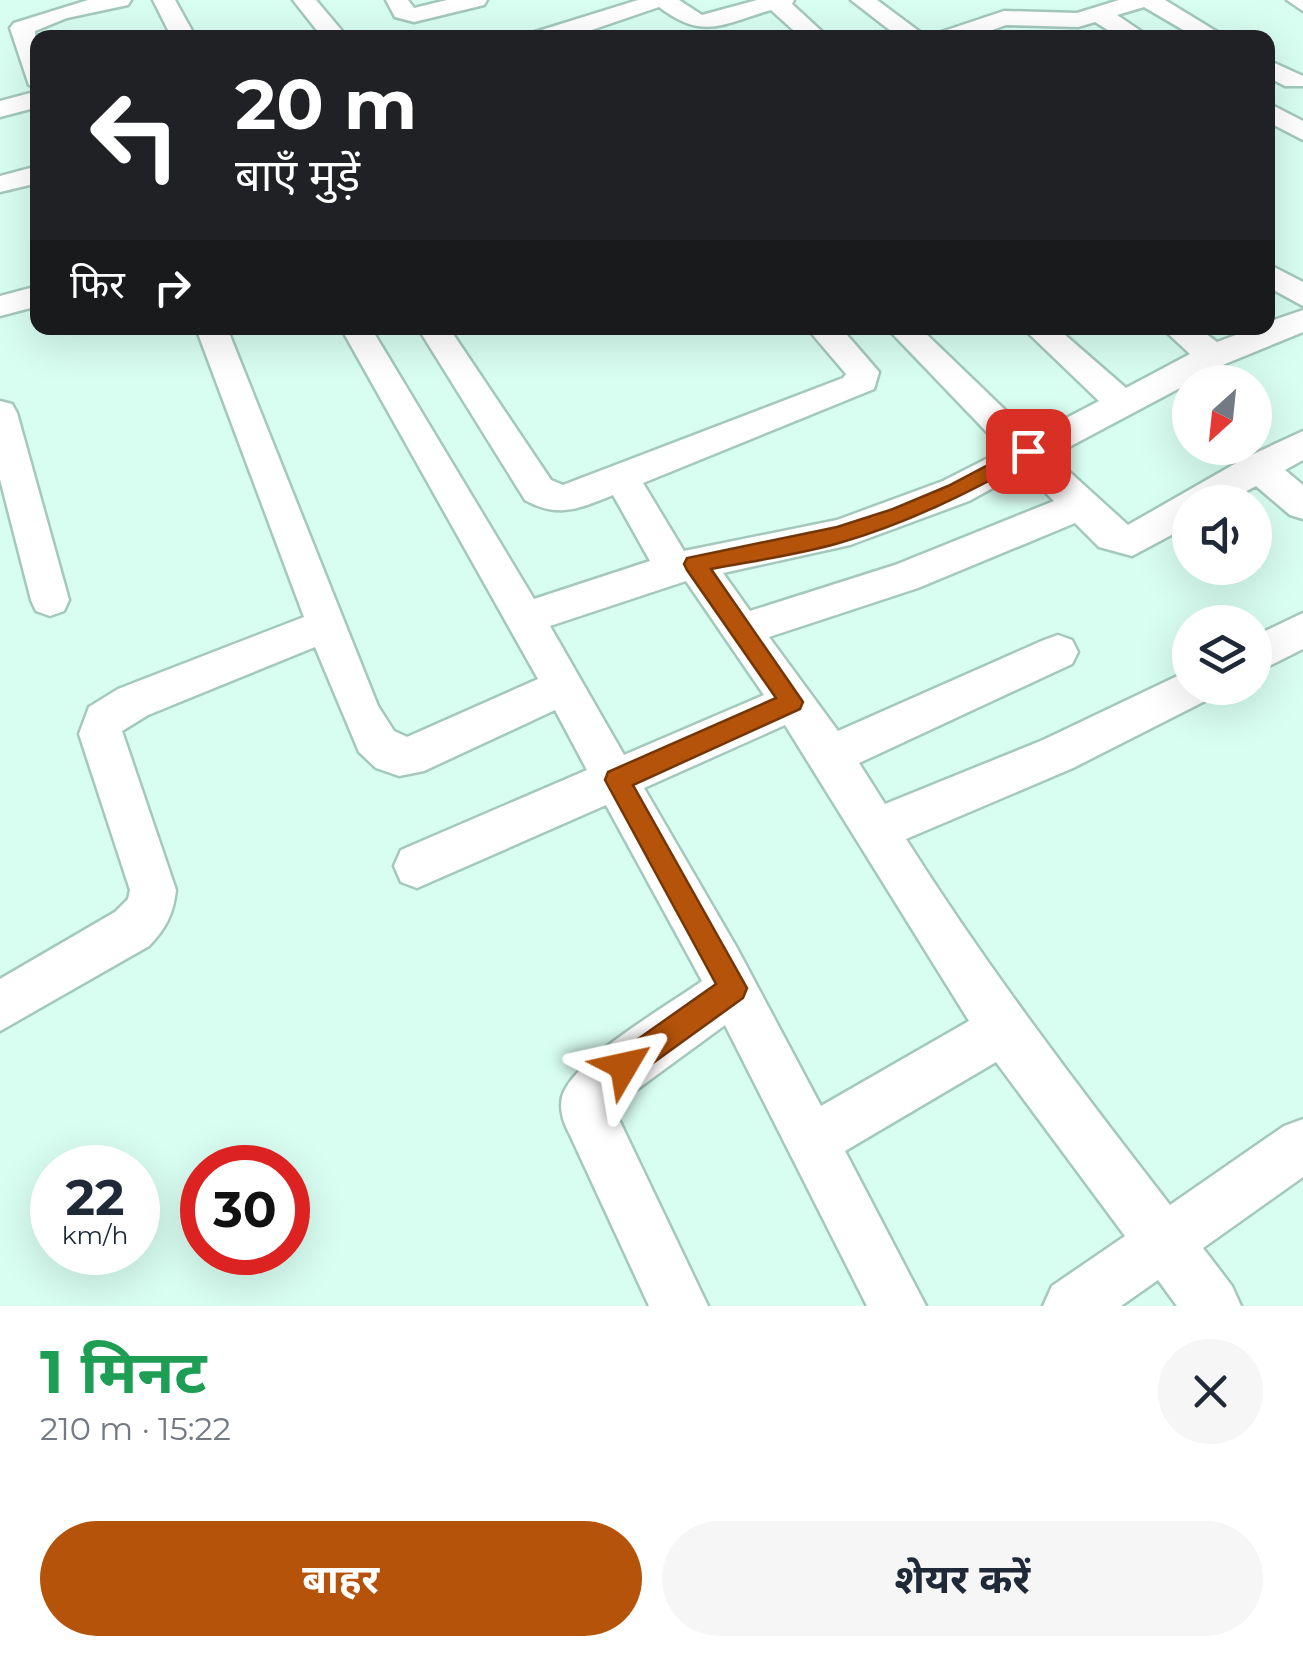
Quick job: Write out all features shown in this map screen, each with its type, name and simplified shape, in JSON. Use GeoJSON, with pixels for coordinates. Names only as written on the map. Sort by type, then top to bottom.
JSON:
{"type":"FeatureCollection","features":[{"type":"Feature","properties":{"kind":"street"},"geometry":{"type":"LineString","coordinates":[[30,58],[21,34],[29,23],[120,0]]}},
{"type":"Feature","properties":{"kind":"street"},"geometry":{"type":"LineString","coordinates":[[164,0],[180,30]]}},
{"type":"Feature","properties":{"kind":"street"},"geometry":{"type":"LineString","coordinates":[[304,0],[329,30]]}},
{"type":"Feature","properties":{"kind":"street"},"geometry":{"type":"LineString","coordinates":[[396,0],[407,14],[476,0]]}},
{"type":"Feature","properties":{"kind":"street"},"geometry":{"type":"LineString","coordinates":[[587,25],[660,0],[691,20],[702,22],[778,1],[809,30]]}},
{"type":"Feature","properties":{"kind":"street"},"geometry":{"type":"LineString","coordinates":[[862,0],[905,30]]}},
{"type":"Feature","properties":{"kind":"street"},"geometry":{"type":"LineString","coordinates":[[965,30],[1004,18],[1056,22],[1145,0],[1200,30]]}},
{"type":"Feature","properties":{"kind":"street"},"geometry":{"type":"LineString","coordinates":[[959,8],[997,30]]}},
{"type":"Feature","properties":{"kind":"street"},"geometry":{"type":"LineString","coordinates":[[0,14],[22,11],[29,23]]}},
{"type":"Feature","properties":{"kind":"street"},"geometry":{"type":"LineString","coordinates":[[1098,14],[1125,30]]}},
{"type":"Feature","properties":{"kind":"street"},"geometry":{"type":"LineString","coordinates":[[1275,70],[1294,81]]}},
{"type":"Feature","properties":{"kind":"street"},"geometry":{"type":"LineString","coordinates":[[0,108],[30,101]]}},
{"type":"Feature","properties":{"kind":"street"},"geometry":{"type":"LineString","coordinates":[[1275,115],[1301,130]]}},
{"type":"Feature","properties":{"kind":"street"},"geometry":{"type":"LineString","coordinates":[[1275,137],[1301,130]]}},
{"type":"Feature","properties":{"kind":"street"},"geometry":{"type":"LineString","coordinates":[[0,184],[30,176]]}},
{"type":"Feature","properties":{"kind":"street"},"geometry":{"type":"LineString","coordinates":[[1275,278],[1303,296]]}},
{"type":"Feature","properties":{"kind":"street"},"geometry":{"type":"LineString","coordinates":[[0,306],[30,298]]}},
{"type":"Feature","properties":{"kind":"street"},"geometry":{"type":"LineString","coordinates":[[1275,331],[1303,320]]}},
{"type":"Feature","properties":{"kind":"street"},"geometry":{"type":"LineString","coordinates":[[215,335],[361,714],[381,750],[394,758],[409,756],[563,688]]}},
{"type":"Feature","properties":{"kind":"street"},"geometry":{"type":"LineString","coordinates":[[436,335],[538,490],[552,498],[565,499],[855,386],[862,381],[863,372],[830,335]]}},
{"type":"Feature","properties":{"kind":"street"},"geometry":{"type":"LineString","coordinates":[[851,358],[900,335]]}},
{"type":"Feature","properties":{"kind":"street"},"geometry":{"type":"LineString","coordinates":[[909,335],[1112,537],[1126,543],[1172,517]]}},
{"type":"Feature","properties":{"kind":"street"},"geometry":{"type":"LineString","coordinates":[[1046,335],[1121,402]]}},
{"type":"Feature","properties":{"kind":"street"},"geometry":{"type":"LineString","coordinates":[[1186,335],[1214,356]]}},
{"type":"Feature","properties":{"kind":"street"},"geometry":{"type":"LineString","coordinates":[[526,618],[684,566],[837,535],[900,514],[956,491],[1214,356],[1266,335]]}},
{"type":"Feature","properties":{"kind":"street"},"geometry":{"type":"LineString","coordinates":[[363,338],[526,618],[733,988],[897,1306]]}},
{"type":"Feature","properties":{"kind":"street"},"geometry":{"type":"LineString","coordinates":[[0,412],[50,600]]}},
{"type":"Feature","properties":{"kind":"street"},"geometry":{"type":"LineString","coordinates":[[1226,485],[1303,444]]}},
{"type":"Feature","properties":{"kind":"street"},"geometry":{"type":"LineString","coordinates":[[1256,467],[1303,505]]}},
{"type":"Feature","properties":{"kind":"street"},"geometry":{"type":"LineString","coordinates":[[622,478],[684,566],[741,630],[830,755],[945,944],[1004,1029],[1212,1306]]}},
{"type":"Feature","properties":{"kind":"street"},"geometry":{"type":"LineString","coordinates":[[741,630],[905,577],[1082,505]]}},
{"type":"Feature","properties":{"kind":"street"},"geometry":{"type":"LineString","coordinates":[[0,1006],[132,929],[150,910],[153,890],[100,734],[104,720],[133,702],[327,625]]}},
{"type":"Feature","properties":{"kind":"street"},"geometry":{"type":"LineString","coordinates":[[1272,647],[1303,630]]}},
{"type":"Feature","properties":{"kind":"street"},"geometry":{"type":"LineString","coordinates":[[830,755],[1058,652]]}},
{"type":"Feature","properties":{"kind":"street"},"geometry":{"type":"LineString","coordinates":[[875,830],[1058,754],[1172,697]]}},
{"type":"Feature","properties":{"kind":"street"},"geometry":{"type":"LineString","coordinates":[[417,866],[792,702]]}},
{"type":"Feature","properties":{"kind":"street"},"geometry":{"type":"LineString","coordinates":[[678,1306],[588,1118],[587,1100],[597,1086],[733,988]]}},
{"type":"Feature","properties":{"kind":"street"},"geometry":{"type":"LineString","coordinates":[[814,1140],[1004,1029]]}},
{"type":"Feature","properties":{"kind":"street"},"geometry":{"type":"LineString","coordinates":[[1094,1300],[1165,1240],[1303,1145]]}},
{"type":"Feature","properties":{"kind":"route"},"geometry":{"type":"LineString","coordinates":[[624,1066],[733,988],[617,780],[792,702],[695,564],[837,535],[900,514],[956,491],[1028,451]]}}]}
